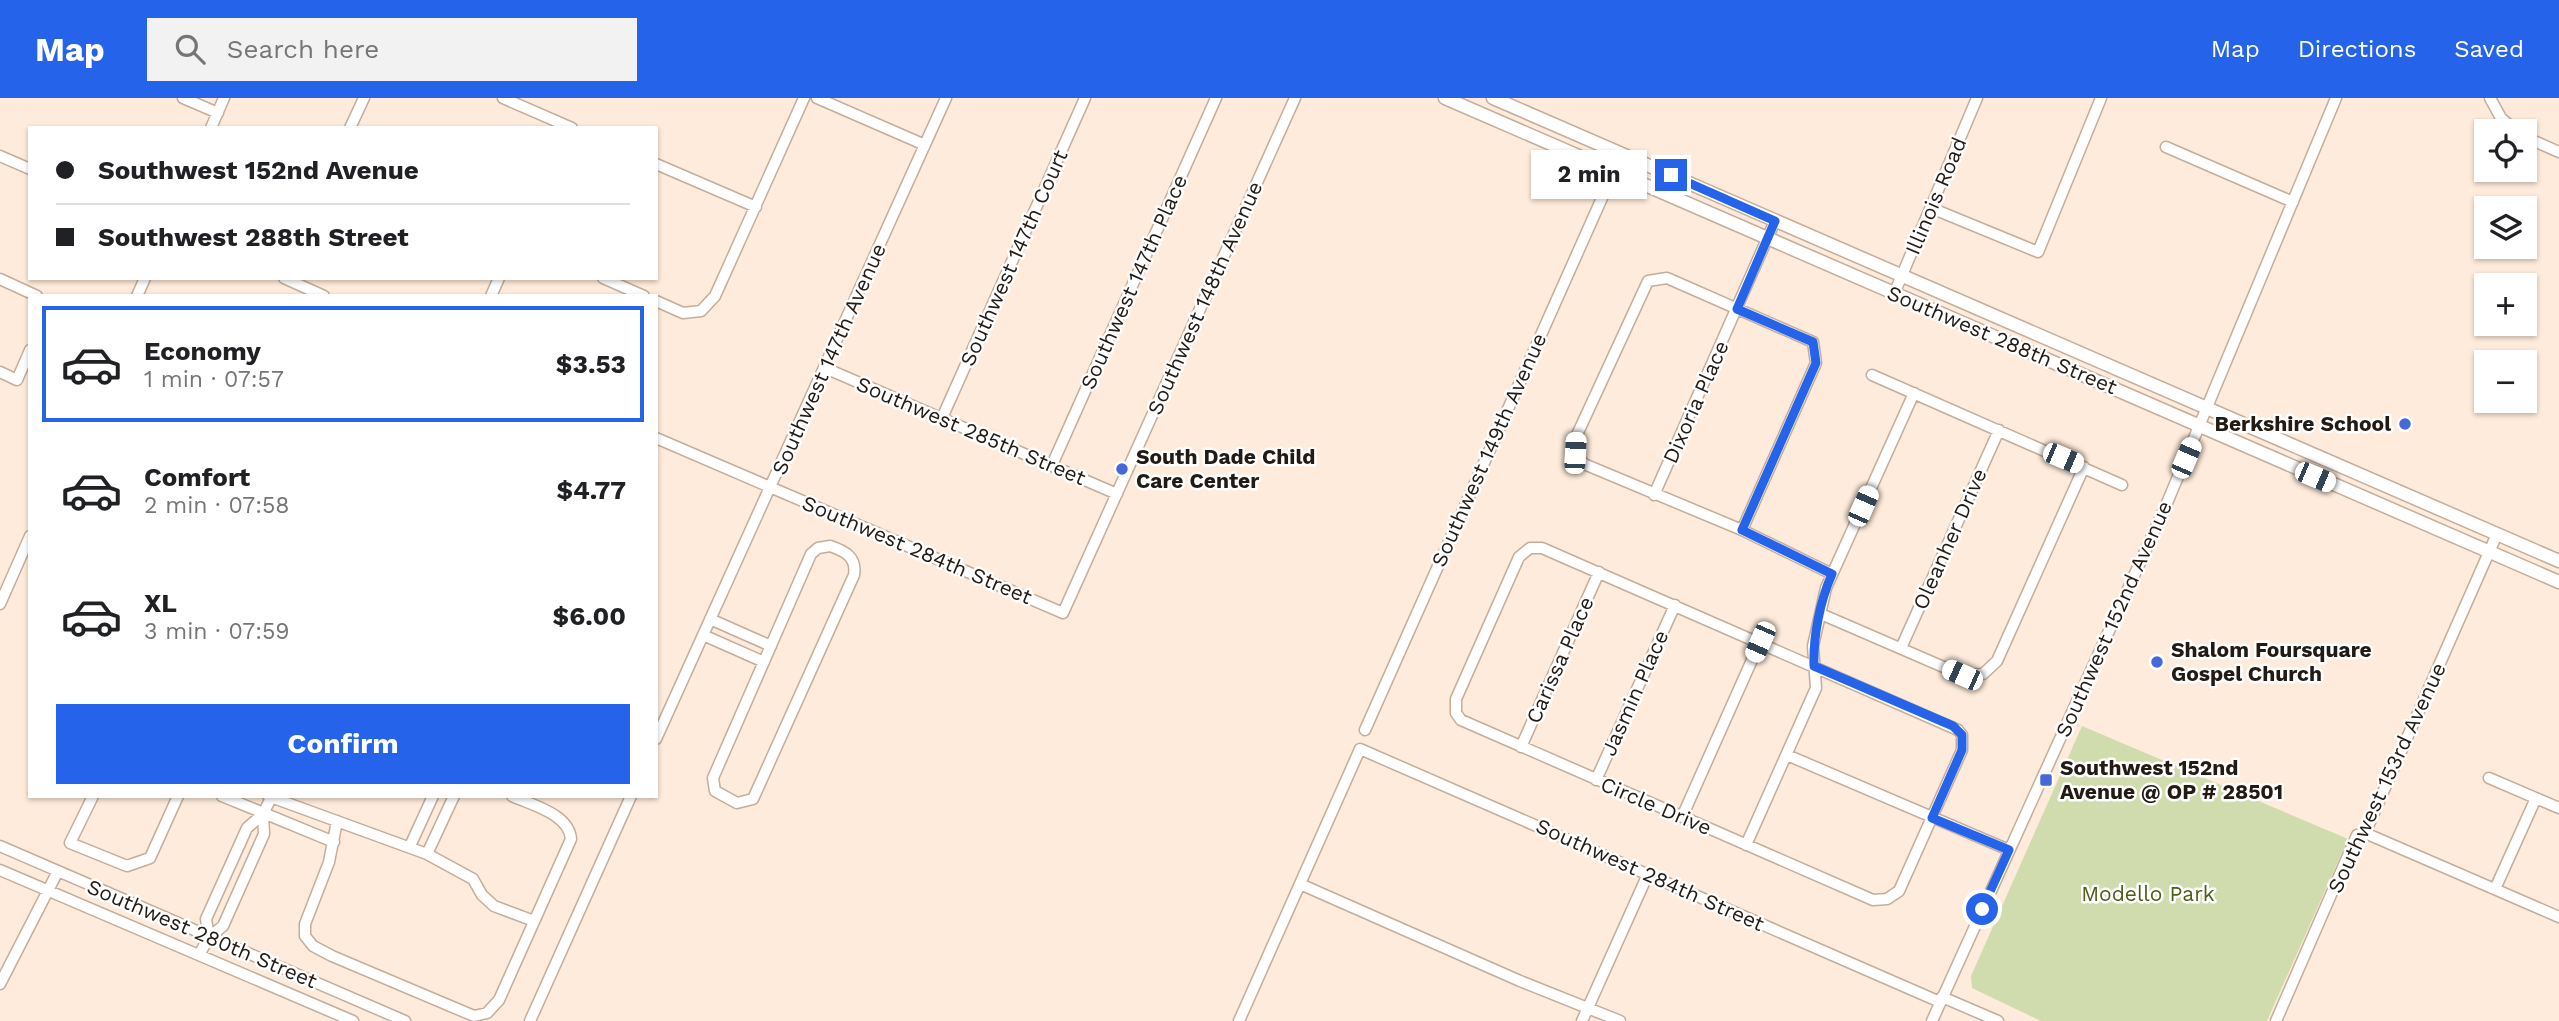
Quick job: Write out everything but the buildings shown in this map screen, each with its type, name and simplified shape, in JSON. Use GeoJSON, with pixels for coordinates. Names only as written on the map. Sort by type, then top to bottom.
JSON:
{"type":"FeatureCollection","features":[{"type":"Feature","properties":{"kind":"main road","name":"Southwest 288th Street"},"geometry":{"type":"LineString","coordinates":[[1445,98],[2559,582]]}},
{"type":"Feature","properties":{"kind":"main road","name":"Southwest 288th Street"},"geometry":{"type":"LineString","coordinates":[[1493,98],[2559,561]]}},
{"type":"Feature","properties":{"kind":"main road"},"geometry":{"type":"LineString","coordinates":[[2365,499],[2373,481]]}},
{"type":"Feature","properties":{"kind":"street"},"geometry":{"type":"LineString","coordinates":[[183,98],[218,113]]}},
{"type":"Feature","properties":{"kind":"street"},"geometry":{"type":"LineString","coordinates":[[212,126],[224,98]]}},
{"type":"Feature","properties":{"kind":"street"},"geometry":{"type":"LineString","coordinates":[[351,126],[364,98]]}},
{"type":"Feature","properties":{"kind":"street"},"geometry":{"type":"LineString","coordinates":[[503,98],[567,126]]}},
{"type":"Feature","properties":{"kind":"street"},"geometry":{"type":"LineString","coordinates":[[658,302],[683,313],[701,311],[715,296],[804,98]]}},
{"type":"Feature","properties":{"kind":"street"},"geometry":{"type":"LineString","coordinates":[[817,98],[925,145]]}},
{"type":"Feature","properties":{"kind":"street","name":"Southwest 147th Avenue"},"geometry":{"type":"LineString","coordinates":[[658,735],[946,98]]}},
{"type":"Feature","properties":{"kind":"street","name":"Southwest 147th Court"},"geometry":{"type":"LineString","coordinates":[[942,418],[1085,98]]}},
{"type":"Feature","properties":{"kind":"street","name":"Southwest 147th Place"},"geometry":{"type":"LineString","coordinates":[[1052,465],[1216,98]]}},
{"type":"Feature","properties":{"kind":"street","name":"Southwest 148th Avenue"},"geometry":{"type":"LineString","coordinates":[[1063,613],[1295,98]]}},
{"type":"Feature","properties":{"kind":"street","name":"Illinois Road"},"geometry":{"type":"LineString","coordinates":[[1894,294],[1976,98]]}},
{"type":"Feature","properties":{"kind":"street"},"geometry":{"type":"LineString","coordinates":[[1931,208],[2038,252],[2101,98]]}},
{"type":"Feature","properties":{"kind":"street","name":"Southwest 152nd Avenue"},"geometry":{"type":"LineString","coordinates":[[1932,1021],[2200,426],[2336,98]]}},
{"type":"Feature","properties":{"kind":"street"},"geometry":{"type":"LineString","coordinates":[[2491,102],[2502,119]]}},
{"type":"Feature","properties":{"kind":"street"},"geometry":{"type":"LineString","coordinates":[[2537,142],[2559,152]]}},
{"type":"Feature","properties":{"kind":"street"},"geometry":{"type":"LineString","coordinates":[[2166,146],[2293,202]]}},
{"type":"Feature","properties":{"kind":"street"},"geometry":{"type":"LineString","coordinates":[[0,156],[28,168]]}},
{"type":"Feature","properties":{"kind":"street"},"geometry":{"type":"LineString","coordinates":[[658,165],[756,206]]}},
{"type":"Feature","properties":{"kind":"street","name":"Southwest 149th Avenue"},"geometry":{"type":"LineString","coordinates":[[1365,730],[1614,171]]}},
{"type":"Feature","properties":{"kind":"street","name":"Dixoria Place"},"geometry":{"type":"LineString","coordinates":[[1654,495],[1775,221]]}},
{"type":"Feature","properties":{"kind":"street"},"geometry":{"type":"LineString","coordinates":[[1742,530],[1816,363],[1813,342],[1667,278],[1648,281],[1576,437],[1575,453],[1584,464],[1742,530],[1832,574]]}},
{"type":"Feature","properties":{"kind":"street"},"geometry":{"type":"LineString","coordinates":[[0,279],[33,294]]}},
{"type":"Feature","properties":{"kind":"street"},"geometry":{"type":"LineString","coordinates":[[288,280],[320,294]]}},
{"type":"Feature","properties":{"kind":"street"},"geometry":{"type":"LineString","coordinates":[[608,280],[639,294]]}},
{"type":"Feature","properties":{"kind":"street"},"geometry":{"type":"LineString","coordinates":[[0,372],[17,380],[28,355]]}},
{"type":"Feature","properties":{"kind":"street","name":"Southwest 285th Street"},"geometry":{"type":"LineString","coordinates":[[825,368],[1117,494]]}},
{"type":"Feature","properties":{"kind":"street"},"geometry":{"type":"LineString","coordinates":[[1872,375],[2122,485]]}},
{"type":"Feature","properties":{"kind":"street"},"geometry":{"type":"LineString","coordinates":[[1746,845],[1816,688],[1813,646],[1832,574],[1914,393]]}},
{"type":"Feature","properties":{"kind":"street","name":"Oleanher Drive"},"geometry":{"type":"LineString","coordinates":[[1901,648],[1999,430]]}},
{"type":"Feature","properties":{"kind":"street","name":"Southwest 284th Street"},"geometry":{"type":"LineString","coordinates":[[658,439],[1063,613]]}},
{"type":"Feature","properties":{"kind":"street"},"geometry":{"type":"LineString","coordinates":[[1821,614],[1962,675],[1973,676],[1991,669],[2084,467]]}},
{"type":"Feature","properties":{"kind":"street","name":"Southwest 153rd Avenue"},"geometry":{"type":"LineString","coordinates":[[2276,1021],[2357,835],[2365,833],[2497,534]]}},
{"type":"Feature","properties":{"kind":"street"},"geometry":{"type":"LineString","coordinates":[[0,604],[28,541]]}},
{"type":"Feature","properties":{"kind":"street"},"geometry":{"type":"LineString","coordinates":[[830,546],[849,554],[854,562],[853,575],[754,799],[737,803],[715,791],[713,778],[764,662],[811,554],[818,548],[830,546]]}},
{"type":"Feature","properties":{"kind":"street","name":"Circle Drive"},"geometry":{"type":"LineString","coordinates":[[1537,547],[1599,572],[1958,730],[1962,735],[1962,750],[1899,891],[1881,901],[1465,723],[1454,708],[1455,699],[1524,552],[1537,547]]}},
{"type":"Feature","properties":{"kind":"street","name":"Carissa Place"},"geometry":{"type":"LineString","coordinates":[[1521,747],[1599,572]]}},
{"type":"Feature","properties":{"kind":"street","name":"Jasmin Place"},"geometry":{"type":"LineString","coordinates":[[1596,780],[1675,605]]}},
{"type":"Feature","properties":{"kind":"street"},"geometry":{"type":"LineString","coordinates":[[710,619],[771,646]]}},
{"type":"Feature","properties":{"kind":"street"},"geometry":{"type":"LineString","coordinates":[[703,635],[764,662]]}},
{"type":"Feature","properties":{"kind":"street"},"geometry":{"type":"LineString","coordinates":[[1682,817],[1760,642]]}},
{"type":"Feature","properties":{"kind":"street","name":"Southwest 284th Street"},"geometry":{"type":"LineString","coordinates":[[1300,884],[1360,749],[1941,1000],[1998,1021]]}},
{"type":"Feature","properties":{"kind":"street"},"geometry":{"type":"LineString","coordinates":[[1787,755],[2009,850]]}},
{"type":"Feature","properties":{"kind":"street"},"geometry":{"type":"LineString","coordinates":[[2489,778],[2559,808]]}},
{"type":"Feature","properties":{"kind":"street"},"geometry":{"type":"LineString","coordinates":[[92,798],[70,843],[127,866],[145,862],[150,858],[176,798]]}},
{"type":"Feature","properties":{"kind":"street"},"geometry":{"type":"LineString","coordinates":[[227,798],[334,842]]}},
{"type":"Feature","properties":{"kind":"street"},"geometry":{"type":"LineString","coordinates":[[199,955],[209,937],[223,926],[264,834],[263,814],[270,798]]}},
{"type":"Feature","properties":{"kind":"street"},"geometry":{"type":"LineString","coordinates":[[273,798],[428,854],[472,880],[494,906],[534,921]]}},
{"type":"Feature","properties":{"kind":"street"},"geometry":{"type":"LineString","coordinates":[[410,846],[432,798]]}},
{"type":"Feature","properties":{"kind":"street"},"geometry":{"type":"LineString","coordinates":[[428,854],[453,798]]}},
{"type":"Feature","properties":{"kind":"street"},"geometry":{"type":"LineString","coordinates":[[337,821],[334,842],[305,924],[304,936],[313,946],[332,956],[474,1016],[487,1013],[499,1000],[571,839],[570,830],[555,817],[516,798]]}},
{"type":"Feature","properties":{"kind":"street"},"geometry":{"type":"LineString","coordinates":[[530,1021],[630,798]]}},
{"type":"Feature","properties":{"kind":"street"},"geometry":{"type":"LineString","coordinates":[[2494,889],[2536,798]]}},
{"type":"Feature","properties":{"kind":"street"},"geometry":{"type":"LineString","coordinates":[[209,937],[206,919],[247,828],[263,814]]}},
{"type":"Feature","properties":{"kind":"street"},"geometry":{"type":"LineString","coordinates":[[2365,833],[2559,917]]}},
{"type":"Feature","properties":{"kind":"street","name":"Southwest 280th Street"},"geometry":{"type":"LineString","coordinates":[[0,846],[405,1021]]}},
{"type":"Feature","properties":{"kind":"street","name":"Southwest 280th Street"},"geometry":{"type":"LineString","coordinates":[[0,870],[353,1021]]}},
{"type":"Feature","properties":{"kind":"street"},"geometry":{"type":"LineString","coordinates":[[0,984],[58,871]]}},
{"type":"Feature","properties":{"kind":"street"},"geometry":{"type":"LineString","coordinates":[[1582,1021],[1648,874]]}},
{"type":"Feature","properties":{"kind":"street"},"geometry":{"type":"LineString","coordinates":[[1239,1021],[1300,884],[1620,1021]]}},
{"type":"Feature","properties":{"kind":"green space","name":"Modello Park"},"geometry":{"type":"Polygon","coordinates":[[[2082,726],[2348,839],[2267,1021],[2041,1021],[1972,988],[1971,976],[2082,726]]]}},
{"type":"Feature","properties":{"kind":"place","name":"Berkshire School"},"geometry":{"type":"Point","coordinates":[2405,424]}},
{"type":"Feature","properties":{"kind":"place","name":"South Dade Child Care Center"},"geometry":{"type":"Point","coordinates":[1122,469]}},
{"type":"Feature","properties":{"kind":"place","name":"Shalom Foursquare Gospel Church"},"geometry":{"type":"Point","coordinates":[2157,662]}},
{"type":"Feature","properties":{"kind":"place","name":"Southwest 152nd Avenue @ OP # 28501"},"geometry":{"type":"Point","coordinates":[2046,780]}},
{"type":"Feature","properties":{"kind":"route"},"geometry":{"type":"LineString","coordinates":[[1671,175],[1775,221],[1737,309],[1813,342],[1816,363],[1742,530],[1832,574],[1826,588],[1813,646],[1814,666],[1953,726],[1962,735],[1962,750],[1932,818],[2009,850],[1982,909]]}}]}
